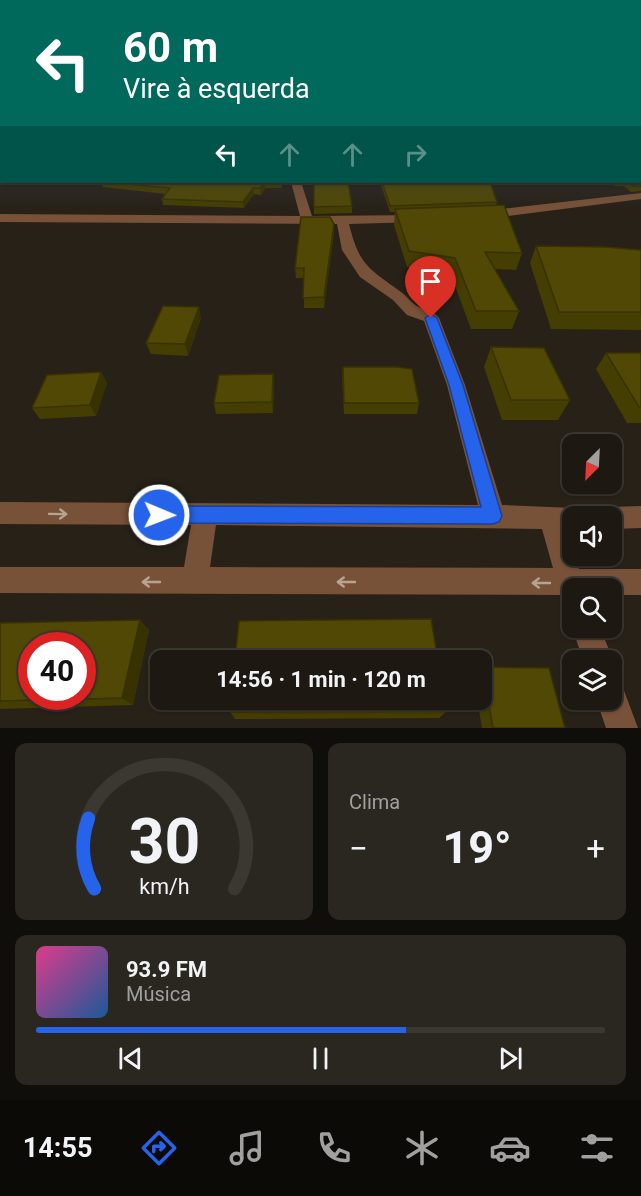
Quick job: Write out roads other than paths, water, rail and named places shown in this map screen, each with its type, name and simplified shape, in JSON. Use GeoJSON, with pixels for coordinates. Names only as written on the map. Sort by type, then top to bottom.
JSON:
{"type":"FeatureCollection","features":[{"type":"Feature","properties":{"kind":"street"},"geometry":{"type":"LineString","coordinates":[[296,183],[307,220]]}},
{"type":"Feature","properties":{"kind":"street"},"geometry":{"type":"LineString","coordinates":[[474,216],[516,213],[641,196]]}},
{"type":"Feature","properties":{"kind":"street"},"geometry":{"type":"LineString","coordinates":[[0,218],[307,220],[432,218]]}},
{"type":"Feature","properties":{"kind":"street"},"geometry":{"type":"LineString","coordinates":[[342,220],[349,250],[365,274],[398,297],[413,311],[431,318],[456,385],[493,516]]}},
{"type":"Feature","properties":{"kind":"street"},"geometry":{"type":"LineString","coordinates":[[0,513],[493,516],[562,519]]}},
{"type":"Feature","properties":{"kind":"street"},"geometry":{"type":"LineString","coordinates":[[195,582],[205,516]]}},
{"type":"Feature","properties":{"kind":"street"},"geometry":{"type":"LineString","coordinates":[[622,518],[641,517]]}},
{"type":"Feature","properties":{"kind":"street"},"geometry":{"type":"LineString","coordinates":[[0,580],[562,586]]}},
{"type":"Feature","properties":{"kind":"street"},"geometry":{"type":"LineString","coordinates":[[622,583],[641,582]]}},
{"type":"Feature","properties":{"kind":"street"},"geometry":{"type":"LineString","coordinates":[[616,710],[622,728]]}}]}
